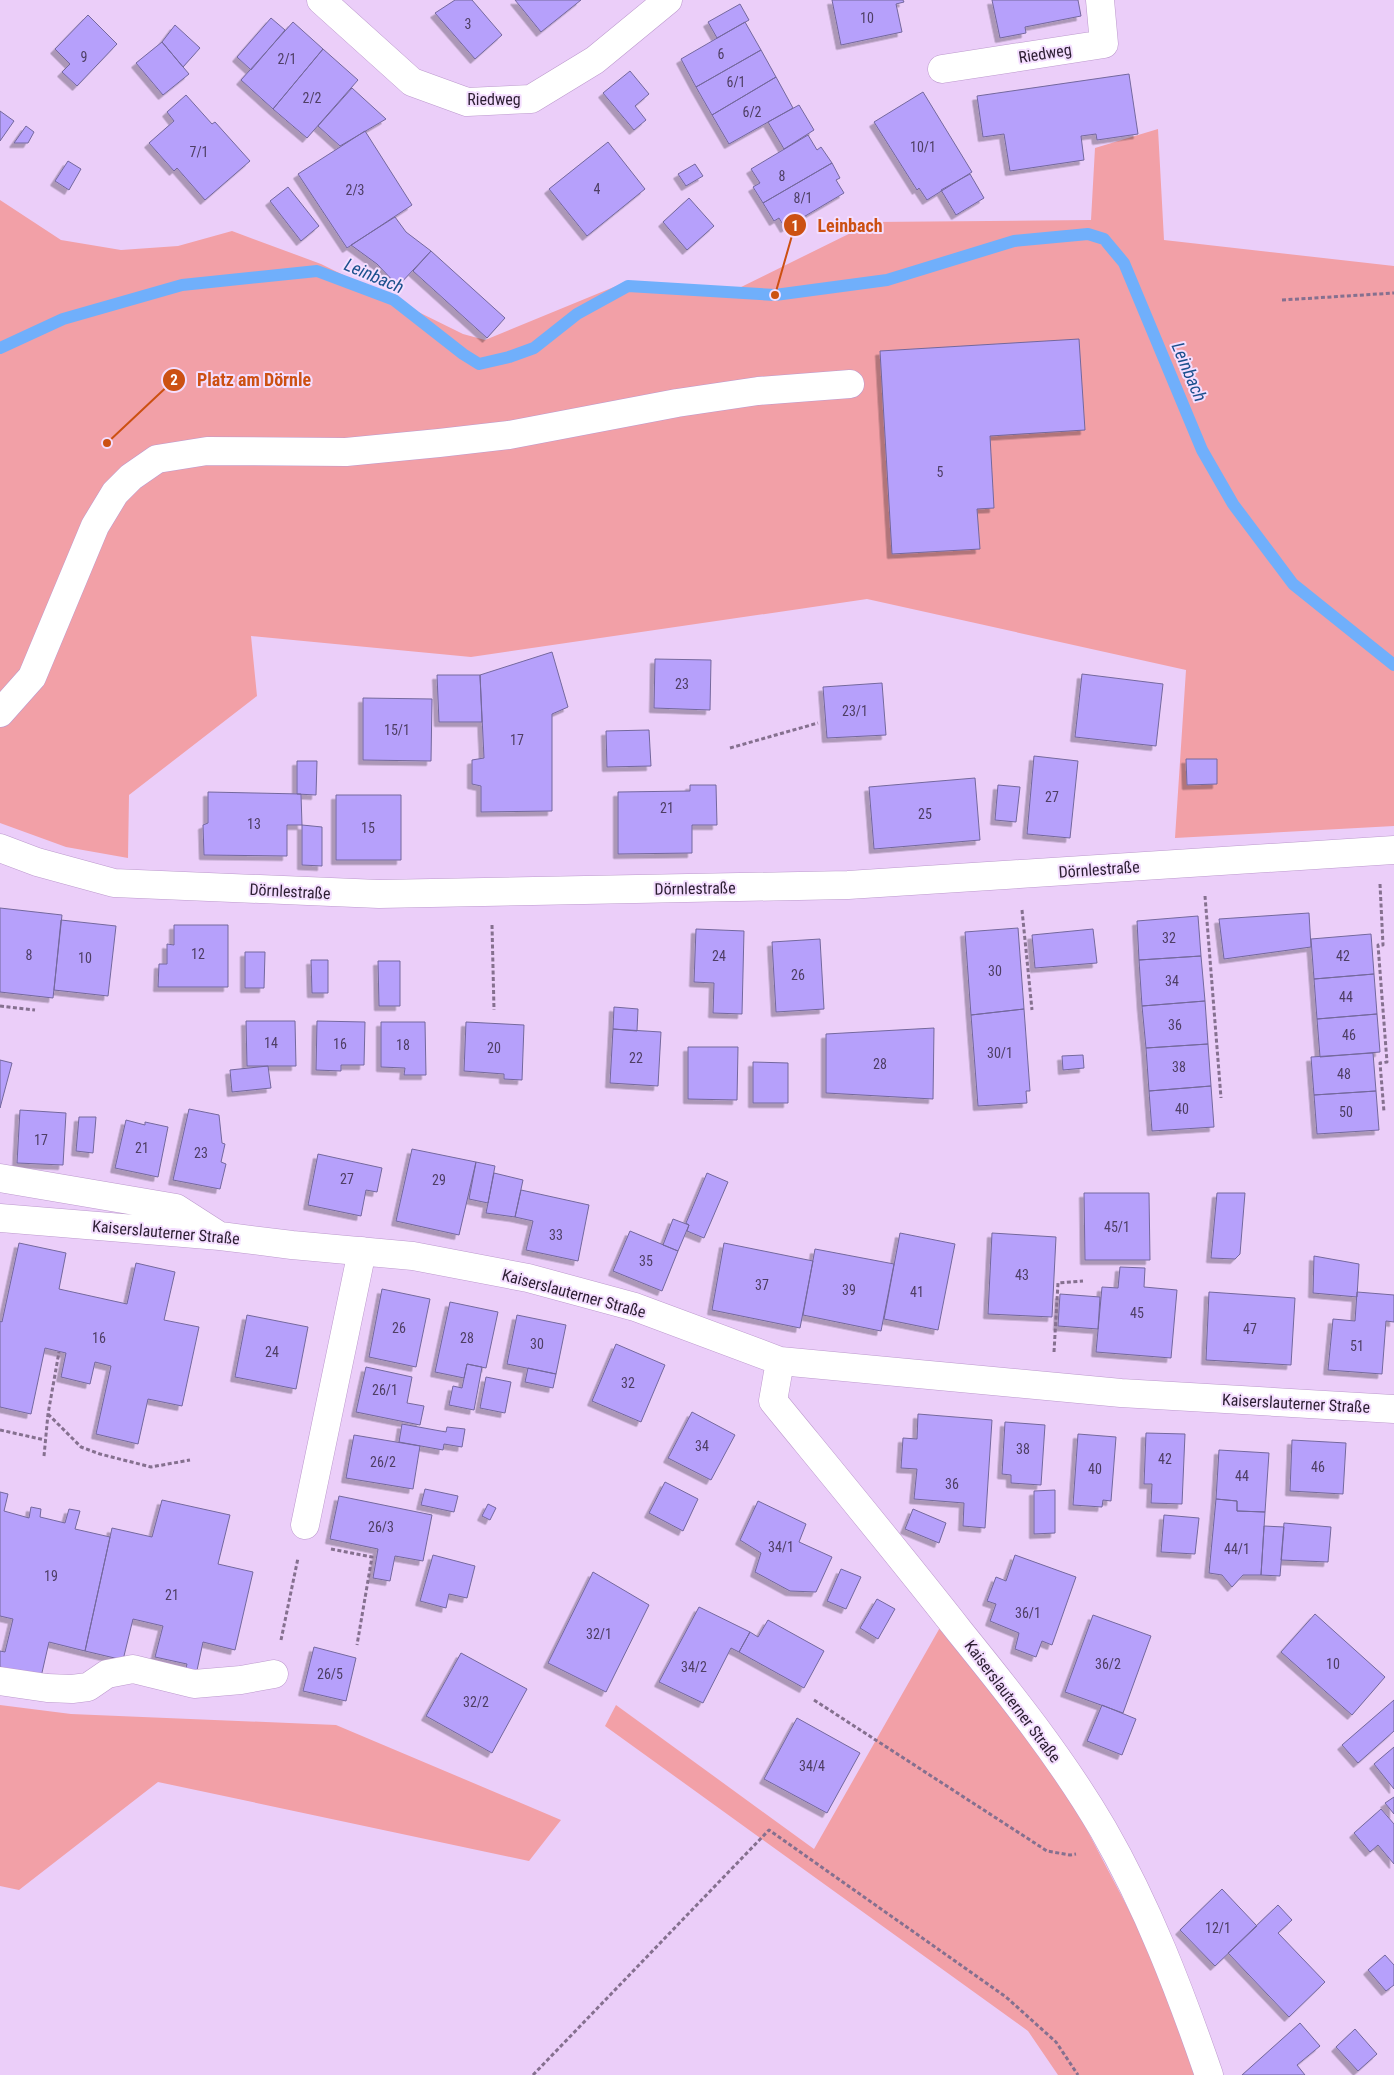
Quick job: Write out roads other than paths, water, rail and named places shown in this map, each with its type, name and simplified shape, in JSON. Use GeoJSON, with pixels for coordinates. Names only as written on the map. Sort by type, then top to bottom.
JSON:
{"type":"FeatureCollection","features":[{"type":"Feature","properties":{"kind":"street","name":"Riedweg"},"geometry":{"type":"LineString","coordinates":[[321,0],[412,82],[467,102],[531,99],[595,60],[668,0]]}},
{"type":"Feature","properties":{"kind":"street","name":"Riedweg"},"geometry":{"type":"LineString","coordinates":[[942,69],[1104,44],[1100,0]]}},
{"type":"Feature","properties":{"kind":"street"},"geometry":{"type":"LineString","coordinates":[[0,713],[32,677],[95,526],[115,493],[131,477],[157,459],[207,451],[346,452],[439,443],[509,434],[677,402],[749,392],[850,384]]}},
{"type":"Feature","properties":{"kind":"street","name":"Dörnlestraße"},"geometry":{"type":"LineString","coordinates":[[0,848],[37,862],[114,883],[379,894],[848,885],[1386,851]]}},
{"type":"Feature","properties":{"kind":"street"},"geometry":{"type":"LineString","coordinates":[[0,1178],[176,1208],[220,1236]]}},
{"type":"Feature","properties":{"kind":"street","name":"Kaiserslauterner Straße"},"geometry":{"type":"LineString","coordinates":[[0,1218],[220,1236],[413,1256],[528,1278],[635,1307],[780,1361],[1121,1392],[1394,1409]]}},
{"type":"Feature","properties":{"kind":"street"},"geometry":{"type":"LineString","coordinates":[[303,1534],[362,1251]]}},
{"type":"Feature","properties":{"kind":"street","name":"Kaiserslauterner Straße"},"geometry":{"type":"LineString","coordinates":[[780,1361],[773,1402],[1003,1685],[1058,1758],[1111,1845],[1151,1924],[1183,2001],[1209,2075]]}},
{"type":"Feature","properties":{"kind":"street"},"geometry":{"type":"LineString","coordinates":[[0,1681],[47,1688],[72,1689],[88,1687],[107,1674],[133,1668],[194,1684],[241,1680],[274,1674]]}},
{"type":"Feature","properties":{"kind":"waterway","name":"Leinbach"},"geometry":{"type":"LineString","coordinates":[[0,348],[63,319],[182,285],[317,271],[394,300],[463,354],[479,364],[509,357],[534,348],[577,314],[628,286],[775,295],[887,280],[1014,241],[1088,234],[1104,239],[1124,263],[1202,450],[1233,504],[1293,584],[1394,665]]}},
{"type":"Feature","properties":{"kind":"place","name":"Leinbach"},"geometry":{"type":"Point","coordinates":[775,295]}},
{"type":"Feature","properties":{"kind":"place","name":"Platz am Dörnle"},"geometry":{"type":"Point","coordinates":[107,443]}}]}
